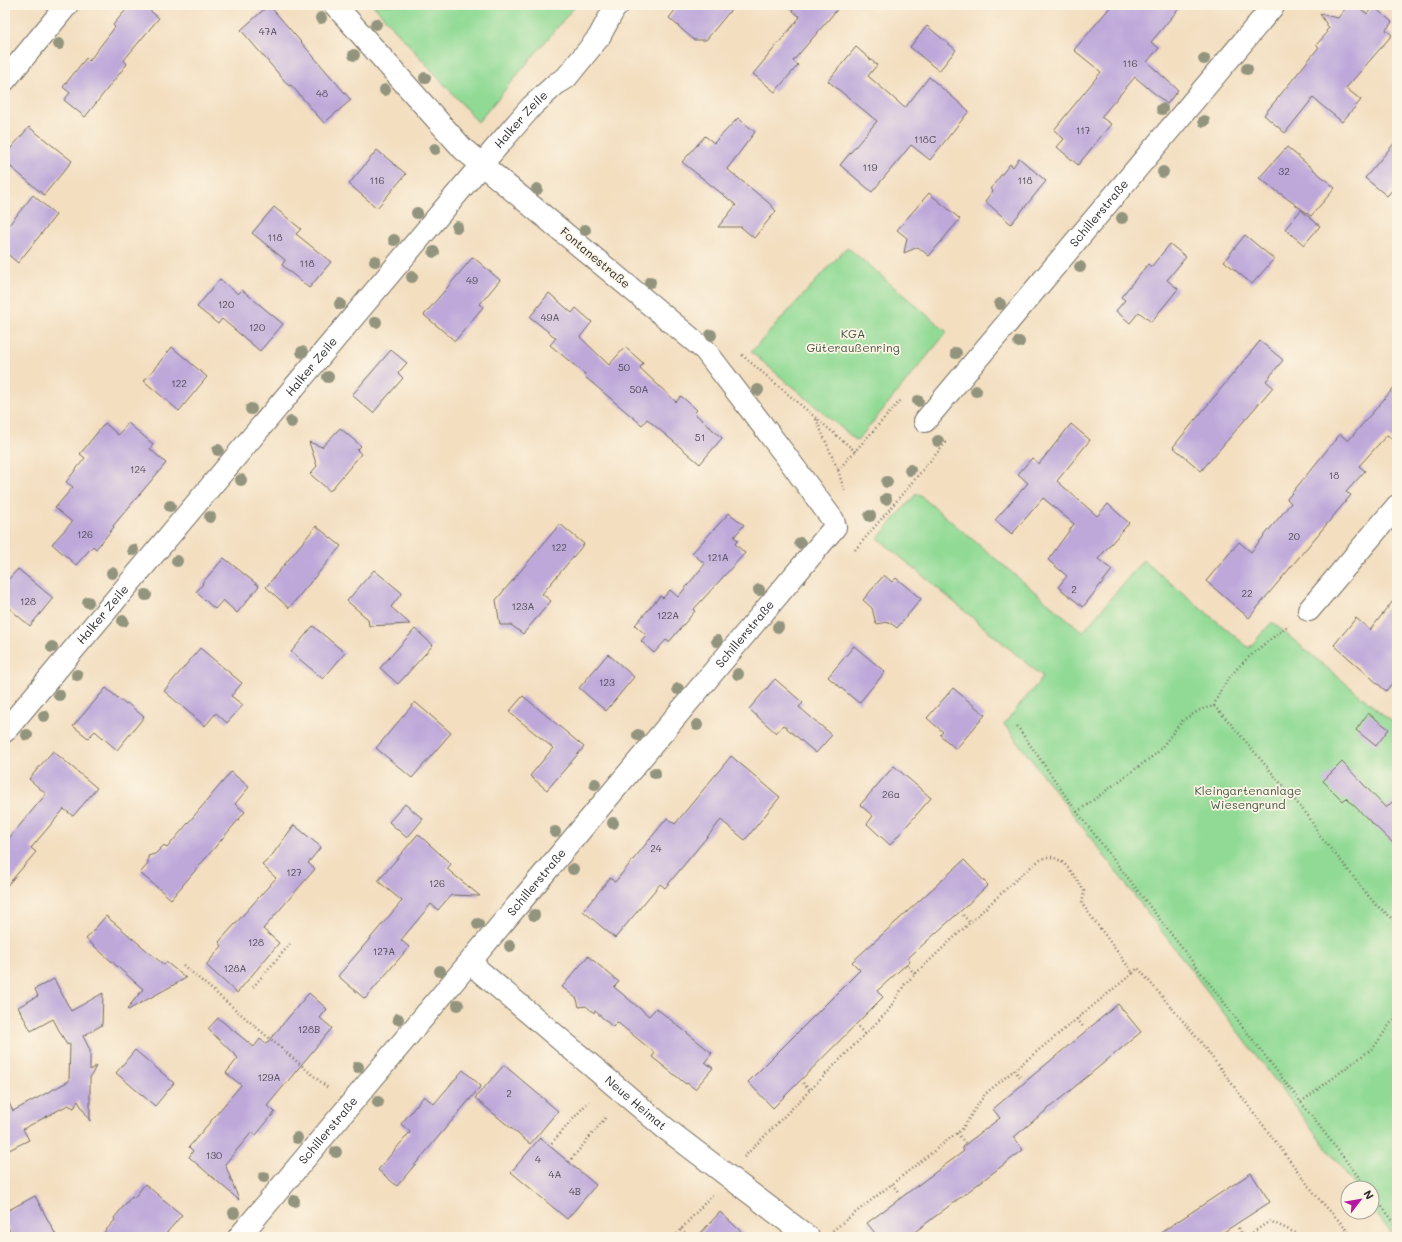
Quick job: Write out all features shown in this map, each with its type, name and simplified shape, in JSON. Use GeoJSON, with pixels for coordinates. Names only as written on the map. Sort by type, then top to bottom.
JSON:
{"type":"FeatureCollection","features":[{"type":"Feature","properties":{"kind":"street"},"geometry":{"type":"LineString","coordinates":[[5,80],[67,5]]}},
{"type":"Feature","properties":{"kind":"street","name":"Fontanestraße"},"geometry":{"type":"LineString","coordinates":[[335,5],[463,149],[705,350],[786,456],[833,520],[835,527]]}},
{"type":"Feature","properties":{"kind":"street","name":"Halker Zeile"},"geometry":{"type":"LineString","coordinates":[[5,731],[482,164],[532,106],[556,84],[566,78],[599,37],[614,9],[618,5]]}},
{"type":"Feature","properties":{"kind":"street","name":"Schillerstraße"},"geometry":{"type":"LineString","coordinates":[[925,421],[1274,5]]}},
{"type":"Feature","properties":{"kind":"street"},"geometry":{"type":"LineString","coordinates":[[1309,610],[1397,506]]}},
{"type":"Feature","properties":{"kind":"street","name":"Schillerstraße"},"geometry":{"type":"LineString","coordinates":[[239,1237],[835,527]]}},
{"type":"Feature","properties":{"kind":"street","name":"Neue Heimat"},"geometry":{"type":"LineString","coordinates":[[470,963],[665,1128],[808,1237]]}},
{"type":"Feature","properties":{"kind":"path"},"geometry":{"type":"LineString","coordinates":[[838,470],[900,401]]}},
{"type":"Feature","properties":{"kind":"path"},"geometry":{"type":"LineString","coordinates":[[815,418],[838,470],[847,497]]}},
{"type":"Feature","properties":{"kind":"path"},"geometry":{"type":"LineString","coordinates":[[854,543],[855,550],[948,440]]}},
{"type":"Feature","properties":{"kind":"path"},"geometry":{"type":"LineString","coordinates":[[1214,706],[1218,695],[1233,674],[1253,652],[1309,610]]}},
{"type":"Feature","properties":{"kind":"path"},"geometry":{"type":"LineString","coordinates":[[1078,812],[1157,753],[1183,720],[1202,709],[1214,706]]}},
{"type":"Feature","properties":{"kind":"path"},"geometry":{"type":"LineString","coordinates":[[1214,706],[1231,724],[1309,817],[1319,835],[1372,900],[1397,922]]}},
{"type":"Feature","properties":{"kind":"path"},"geometry":{"type":"LineString","coordinates":[[1017,726],[1078,812],[1361,1180]]}},
{"type":"Feature","properties":{"kind":"path"},"geometry":{"type":"LineString","coordinates":[[744,1157],[888,1011],[905,984],[915,974],[1021,875],[1038,862],[1048,857],[1058,860],[1069,870],[1084,891],[1082,904],[1133,973]]}},
{"type":"Feature","properties":{"kind":"path"},"geometry":{"type":"LineString","coordinates":[[963,915],[970,923]]}},
{"type":"Feature","properties":{"kind":"path"},"geometry":{"type":"LineString","coordinates":[[253,987],[290,944]]}},
{"type":"Feature","properties":{"kind":"path"},"geometry":{"type":"LineString","coordinates":[[906,964],[915,974]]}},
{"type":"Feature","properties":{"kind":"path"},"geometry":{"type":"LineString","coordinates":[[183,965],[328,1088]]}},
{"type":"Feature","properties":{"kind":"path"},"geometry":{"type":"LineString","coordinates":[[831,1232],[962,1129],[985,1094],[1138,968],[1200,1040],[1318,1198],[1354,1237]]}},
{"type":"Feature","properties":{"kind":"path"},"geometry":{"type":"LineString","coordinates":[[1301,1102],[1374,1047],[1397,1014]]}},
{"type":"Feature","properties":{"kind":"path"},"geometry":{"type":"LineString","coordinates":[[1077,1019],[1084,1028]]}},
{"type":"Feature","properties":{"kind":"path"},"geometry":{"type":"LineString","coordinates":[[858,1027],[865,1034]]}},
{"type":"Feature","properties":{"kind":"path"},"geometry":{"type":"LineString","coordinates":[[1014,1070],[1022,1079]]}},
{"type":"Feature","properties":{"kind":"path"},"geometry":{"type":"LineString","coordinates":[[803,1083],[810,1090]]}},
{"type":"Feature","properties":{"kind":"path"},"geometry":{"type":"LineString","coordinates":[[549,1146],[589,1101]]}},
{"type":"Feature","properties":{"kind":"path"},"geometry":{"type":"LineString","coordinates":[[569,1162],[607,1116]]}},
{"type":"Feature","properties":{"kind":"path"},"geometry":{"type":"LineString","coordinates":[[957,1133],[966,1144]]}},
{"type":"Feature","properties":{"kind":"path"},"geometry":{"type":"LineString","coordinates":[[892,1184],[899,1194]]}},
{"type":"Feature","properties":{"kind":"path"},"geometry":{"type":"LineString","coordinates":[[674,1237],[717,1190]]}},
{"type":"Feature","properties":{"kind":"path"},"geometry":{"type":"LineString","coordinates":[[1380,1204],[1397,1226]]}},
{"type":"Feature","properties":{"kind":"path"},"geometry":{"type":"LineString","coordinates":[[1238,1228],[1245,1237],[1270,1221],[1304,1237]]}},
{"type":"Feature","properties":{"kind":"path"},"geometry":{"type":"LineString","coordinates":[[681,1229],[689,1237]]}},
{"type":"Feature","properties":{"kind":"green space"},"geometry":{"type":"Polygon","coordinates":[[[373,5],[576,5],[478,122],[373,5]]]}},
{"type":"Feature","properties":{"kind":"green space","name":"KGA Güteraußenring"},"geometry":{"type":"Polygon","coordinates":[[[847,247],[947,332],[857,441],[751,352],[847,247]]]}},
{"type":"Feature","properties":{"kind":"green space","name":"Kleingartenanlage Wiesengrund"},"geometry":{"type":"Polygon","coordinates":[[[917,493],[1083,632],[1143,560],[1249,648],[1272,622],[1397,726],[1397,1237],[1394,1237],[1380,1219],[1380,1180],[1351,1180],[1004,724],[1043,677],[878,538],[917,493]]]}},
{"type":"Feature","properties":{"kind":"building"},"geometry":{"type":"Polygon","coordinates":[[[130,5],[143,5],[159,18],[124,60],[127,64],[85,117],[64,100],[70,93],[63,87],[86,58],[89,61],[115,27],[113,25],[130,5]]]}},
{"type":"Feature","properties":{"kind":"building"},"geometry":{"type":"Polygon","coordinates":[[[269,5],[351,100],[324,123],[291,85],[289,86],[241,30],[269,5]]]}},
{"type":"Feature","properties":{"kind":"building"},"geometry":{"type":"Polygon","coordinates":[[[679,5],[735,5],[706,40],[694,40],[669,18],[679,5]]]}},
{"type":"Feature","properties":{"kind":"building"},"geometry":{"type":"Polygon","coordinates":[[[786,5],[841,5],[793,61],[798,65],[775,92],[753,74],[800,17],[786,5]]]}},
{"type":"Feature","properties":{"kind":"building"},"geometry":{"type":"Polygon","coordinates":[[[1112,5],[1182,5],[1151,42],[1159,48],[1147,62],[1178,90],[1167,104],[1135,77],[1101,117],[1111,124],[1078,165],[1057,147],[1064,139],[1054,130],[1101,72],[1074,50],[1112,5]]]}},
{"type":"Feature","properties":{"kind":"building"},"geometry":{"type":"Polygon","coordinates":[[[1348,5],[1356,5],[1367,14],[1373,6],[1392,22],[1386,30],[1392,35],[1346,88],[1361,100],[1342,122],[1313,98],[1285,133],[1264,115],[1319,47],[1316,45],[1327,33],[1326,31],[1329,28],[1320,14],[1338,18],[1348,5]]]}},
{"type":"Feature","properties":{"kind":"building"},"geometry":{"type":"Polygon","coordinates":[[[927,26],[956,50],[939,71],[910,47],[927,26]]]}},
{"type":"Feature","properties":{"kind":"building"},"geometry":{"type":"Polygon","coordinates":[[[856,47],[877,65],[868,76],[905,108],[929,77],[969,111],[930,160],[911,145],[872,192],[840,165],[877,121],[828,81],[856,47]]]}},
{"type":"Feature","properties":{"kind":"building"},"geometry":{"type":"Polygon","coordinates":[[[738,118],[755,132],[727,169],[769,203],[776,211],[754,238],[741,227],[718,227],[736,205],[682,162],[705,136],[714,143],[738,118]]]}},
{"type":"Feature","properties":{"kind":"building"},"geometry":{"type":"Polygon","coordinates":[[[29,127],[72,161],[44,195],[5,162],[5,155],[29,127]]]}},
{"type":"Feature","properties":{"kind":"building"},"geometry":{"type":"Polygon","coordinates":[[[1397,140],[1397,185],[1387,196],[1365,178],[1397,140]]]}},
{"type":"Feature","properties":{"kind":"building"},"geometry":{"type":"Polygon","coordinates":[[[1287,147],[1335,188],[1311,216],[1259,178],[1287,147]]]}},
{"type":"Feature","properties":{"kind":"building"},"geometry":{"type":"Polygon","coordinates":[[[377,150],[406,174],[377,208],[349,184],[377,150]]]}},
{"type":"Feature","properties":{"kind":"building"},"geometry":{"type":"Polygon","coordinates":[[[1019,158],[1046,181],[1011,224],[985,201],[993,191],[990,189],[1010,164],[1013,167],[1019,158]]]}},
{"type":"Feature","properties":{"kind":"building"},"geometry":{"type":"Polygon","coordinates":[[[929,193],[960,219],[929,256],[918,247],[904,253],[907,238],[897,230],[929,193]]]}},
{"type":"Feature","properties":{"kind":"building"},"geometry":{"type":"Polygon","coordinates":[[[33,195],[56,215],[18,263],[5,252],[5,230],[33,195]]]}},
{"type":"Feature","properties":{"kind":"building"},"geometry":{"type":"Polygon","coordinates":[[[274,207],[301,229],[296,234],[331,262],[309,288],[282,265],[285,260],[252,233],[274,207]]]}},
{"type":"Feature","properties":{"kind":"building"},"geometry":{"type":"Polygon","coordinates":[[[1301,210],[1320,226],[1304,245],[1285,229],[1301,210]]]}},
{"type":"Feature","properties":{"kind":"building"},"geometry":{"type":"Polygon","coordinates":[[[1245,235],[1274,259],[1252,284],[1224,261],[1245,235]]]}},
{"type":"Feature","properties":{"kind":"building"},"geometry":{"type":"Polygon","coordinates":[[[1170,244],[1186,257],[1167,280],[1178,289],[1151,322],[1139,312],[1130,323],[1116,311],[1125,300],[1121,297],[1148,264],[1151,267],[1170,244]]]}},
{"type":"Feature","properties":{"kind":"building"},"geometry":{"type":"Polygon","coordinates":[[[473,257],[500,280],[480,304],[483,307],[455,341],[424,315],[473,257]]]}},
{"type":"Feature","properties":{"kind":"building"},"geometry":{"type":"Polygon","coordinates":[[[220,279],[238,294],[242,290],[283,324],[260,351],[222,319],[218,324],[197,307],[220,279]]]}},
{"type":"Feature","properties":{"kind":"building"},"geometry":{"type":"Polygon","coordinates":[[[549,293],[572,313],[576,308],[592,322],[580,337],[609,365],[625,347],[643,363],[640,368],[676,402],[681,396],[697,410],[694,413],[722,438],[700,464],[647,419],[642,425],[550,345],[556,338],[530,317],[549,293]]]}},
{"type":"Feature","properties":{"kind":"building"},"geometry":{"type":"Polygon","coordinates":[[[1260,341],[1283,360],[1266,381],[1273,387],[1201,471],[1173,447],[1260,341]]]}},
{"type":"Feature","properties":{"kind":"building"},"geometry":{"type":"Polygon","coordinates":[[[172,347],[207,377],[179,411],[144,381],[172,347]]]}},
{"type":"Feature","properties":{"kind":"building"},"geometry":{"type":"Polygon","coordinates":[[[391,350],[407,363],[398,373],[403,378],[373,413],[352,395],[391,350]]]}},
{"type":"Feature","properties":{"kind":"building"},"geometry":{"type":"Polygon","coordinates":[[[1397,384],[1397,443],[1387,435],[1359,466],[1365,471],[1346,492],[1351,495],[1249,618],[1206,581],[1239,542],[1251,552],[1291,503],[1287,499],[1340,434],[1348,441],[1397,384]]]}},
{"type":"Feature","properties":{"kind":"building"},"geometry":{"type":"Polygon","coordinates":[[[105,423],[118,435],[128,423],[153,444],[150,449],[166,463],[113,526],[114,527],[96,549],[93,546],[76,565],[52,544],[72,522],[55,508],[73,487],[66,482],[85,458],[80,454],[105,423]]]}},
{"type":"Feature","properties":{"kind":"building"},"geometry":{"type":"Polygon","coordinates":[[[1071,424],[1090,440],[1057,481],[1097,516],[1108,504],[1129,523],[1098,559],[1112,570],[1083,607],[1058,587],[1067,576],[1048,560],[1074,524],[1043,498],[1012,534],[995,520],[1028,483],[1018,474],[1032,458],[1039,464],[1071,424]]]}},
{"type":"Feature","properties":{"kind":"building"},"geometry":{"type":"Polygon","coordinates":[[[340,428],[361,446],[357,450],[361,454],[330,491],[310,474],[317,466],[309,442],[322,447],[340,428]]]}},
{"type":"Feature","properties":{"kind":"building"},"geometry":{"type":"Polygon","coordinates":[[[729,513],[744,525],[734,537],[738,540],[735,544],[745,553],[693,610],[695,611],[669,642],[666,640],[654,653],[641,641],[646,635],[635,625],[660,596],[663,598],[670,590],[678,597],[705,564],[692,553],[729,513]]]}},
{"type":"Feature","properties":{"kind":"building"},"geometry":{"type":"Polygon","coordinates":[[[560,524],[584,544],[542,594],[551,601],[523,634],[511,625],[500,625],[496,600],[560,524]]]}},
{"type":"Feature","properties":{"kind":"building"},"geometry":{"type":"Polygon","coordinates":[[[316,526],[341,546],[289,608],[266,587],[316,526]]]}},
{"type":"Feature","properties":{"kind":"building"},"geometry":{"type":"Polygon","coordinates":[[[224,558],[259,586],[237,613],[223,600],[215,609],[196,592],[224,558]]]}},
{"type":"Feature","properties":{"kind":"building"},"geometry":{"type":"Polygon","coordinates":[[[18,569],[53,598],[30,626],[5,605],[5,583],[18,569]]]}},
{"type":"Feature","properties":{"kind":"building"},"geometry":{"type":"Polygon","coordinates":[[[374,570],[402,593],[391,607],[410,624],[369,626],[368,619],[347,601],[374,570]]]}},
{"type":"Feature","properties":{"kind":"building"},"geometry":{"type":"Polygon","coordinates":[[[884,575],[892,582],[896,578],[921,599],[897,628],[889,622],[876,624],[872,608],[863,600],[884,575]]]}},
{"type":"Feature","properties":{"kind":"building"},"geometry":{"type":"Polygon","coordinates":[[[1397,596],[1397,677],[1386,691],[1334,645],[1356,618],[1370,630],[1397,596]]]}},
{"type":"Feature","properties":{"kind":"building"},"geometry":{"type":"Polygon","coordinates":[[[313,626],[345,653],[323,679],[291,652],[313,626]]]}},
{"type":"Feature","properties":{"kind":"building"},"geometry":{"type":"Polygon","coordinates":[[[415,629],[433,645],[398,684],[380,668],[415,629]]]}},
{"type":"Feature","properties":{"kind":"building"},"geometry":{"type":"Polygon","coordinates":[[[854,646],[885,672],[859,703],[828,677],[854,646]]]}},
{"type":"Feature","properties":{"kind":"building"},"geometry":{"type":"Polygon","coordinates":[[[200,648],[242,683],[231,696],[243,705],[227,723],[216,713],[205,726],[164,691],[200,648]]]}},
{"type":"Feature","properties":{"kind":"building"},"geometry":{"type":"Polygon","coordinates":[[[608,654],[634,677],[606,711],[579,688],[608,654]]]}},
{"type":"Feature","properties":{"kind":"building"},"geometry":{"type":"Polygon","coordinates":[[[775,679],[803,703],[799,707],[832,735],[816,753],[783,725],[776,733],[749,709],[775,679]]]}},
{"type":"Feature","properties":{"kind":"building"},"geometry":{"type":"Polygon","coordinates":[[[106,688],[144,717],[117,750],[95,731],[88,738],[73,726],[106,688]]]}},
{"type":"Feature","properties":{"kind":"building"},"geometry":{"type":"Polygon","coordinates":[[[953,688],[985,715],[956,749],[940,735],[943,732],[927,718],[953,688]]]}},
{"type":"Feature","properties":{"kind":"building"},"geometry":{"type":"Polygon","coordinates":[[[523,696],[584,747],[547,790],[530,776],[553,748],[509,712],[523,696]]]}},
{"type":"Feature","properties":{"kind":"building"},"geometry":{"type":"Polygon","coordinates":[[[415,702],[451,733],[412,778],[376,748],[415,702]]]}},
{"type":"Feature","properties":{"kind":"building"},"geometry":{"type":"Polygon","coordinates":[[[1368,713],[1389,729],[1376,746],[1356,730],[1368,713]]]}},
{"type":"Feature","properties":{"kind":"building"},"geometry":{"type":"Polygon","coordinates":[[[53,751],[97,788],[73,816],[64,809],[31,848],[36,852],[5,888],[5,843],[46,794],[29,779],[53,751]]]}},
{"type":"Feature","properties":{"kind":"building"},"geometry":{"type":"Polygon","coordinates":[[[731,756],[780,797],[745,840],[721,820],[665,888],[660,884],[615,938],[583,911],[610,878],[615,882],[667,818],[675,824],[731,756]]]}},
{"type":"Feature","properties":{"kind":"building"},"geometry":{"type":"Polygon","coordinates":[[[1342,762],[1386,808],[1397,797],[1397,847],[1346,798],[1343,801],[1323,781],[1342,762]]]}},
{"type":"Feature","properties":{"kind":"building"},"geometry":{"type":"Polygon","coordinates":[[[894,766],[931,798],[890,845],[867,824],[873,816],[860,805],[894,766]]]}},
{"type":"Feature","properties":{"kind":"building"},"geometry":{"type":"Polygon","coordinates":[[[231,772],[249,787],[235,804],[245,812],[171,899],[140,873],[148,864],[148,856],[155,854],[164,845],[167,848],[231,772]]]}},
{"type":"Feature","properties":{"kind":"building"},"geometry":{"type":"Polygon","coordinates":[[[405,804],[423,819],[407,838],[389,822],[405,804]]]}},
{"type":"Feature","properties":{"kind":"building"},"geometry":{"type":"Polygon","coordinates":[[[294,825],[321,847],[308,863],[315,869],[263,929],[279,943],[237,993],[206,965],[222,946],[219,942],[276,878],[262,865],[270,858],[294,825]]]}},
{"type":"Feature","properties":{"kind":"building"},"geometry":{"type":"Polygon","coordinates":[[[418,834],[451,864],[447,869],[480,896],[451,895],[438,910],[431,904],[401,940],[409,947],[365,999],[338,976],[402,901],[378,881],[418,834]]]}},
{"type":"Feature","properties":{"kind":"building"},"geometry":{"type":"Polygon","coordinates":[[[964,860],[988,885],[908,958],[910,961],[877,991],[883,997],[773,1108],[748,1082],[860,970],[852,962],[964,860]]]}},
{"type":"Feature","properties":{"kind":"building"},"geometry":{"type":"Polygon","coordinates":[[[106,916],[164,965],[166,962],[186,978],[128,1010],[127,1009],[143,989],[86,939],[106,916]]]}},
{"type":"Feature","properties":{"kind":"building"},"geometry":{"type":"Polygon","coordinates":[[[588,956],[619,982],[614,987],[649,1016],[656,1008],[712,1053],[705,1062],[713,1068],[695,1089],[687,1083],[686,1084],[652,1057],[655,1053],[617,1022],[613,1027],[595,1011],[594,1013],[586,1006],[579,1007],[577,999],[562,987],[588,956]]]}},
{"type":"Feature","properties":{"kind":"building"},"geometry":{"type":"Polygon","coordinates":[[[54,979],[71,1011],[103,993],[102,1025],[83,1036],[90,1050],[90,1070],[96,1066],[90,1078],[90,1121],[78,1101],[74,1108],[68,1105],[23,1129],[29,1140],[5,1152],[5,1095],[13,1111],[69,1081],[70,1043],[67,1045],[53,1019],[31,1031],[18,1007],[38,996],[35,989],[54,979]]]}},
{"type":"Feature","properties":{"kind":"building"},"geometry":{"type":"Polygon","coordinates":[[[309,993],[327,1009],[320,1018],[332,1028],[267,1106],[275,1112],[256,1135],[252,1132],[225,1164],[239,1200],[189,1157],[193,1151],[189,1147],[241,1085],[226,1073],[238,1058],[208,1029],[218,1018],[254,1047],[260,1039],[266,1044],[309,993]]]}},
{"type":"Feature","properties":{"kind":"building"},"geometry":{"type":"Polygon","coordinates":[[[1118,1004],[1141,1032],[1014,1137],[1023,1150],[908,1237],[878,1237],[867,1223],[964,1151],[962,1147],[1000,1118],[993,1109],[1118,1004]]]}},
{"type":"Feature","properties":{"kind":"building"},"geometry":{"type":"Polygon","coordinates":[[[135,1050],[174,1083],[155,1106],[116,1073],[135,1050]]]}},
{"type":"Feature","properties":{"kind":"building"},"geometry":{"type":"Polygon","coordinates":[[[504,1065],[558,1111],[530,1144],[475,1098],[504,1065]]]}},
{"type":"Feature","properties":{"kind":"building"},"geometry":{"type":"Polygon","coordinates":[[[463,1070],[481,1086],[397,1186],[378,1170],[410,1132],[401,1124],[424,1096],[434,1104],[463,1070]]]}},
{"type":"Feature","properties":{"kind":"building"},"geometry":{"type":"Polygon","coordinates":[[[540,1138],[596,1185],[567,1219],[511,1172],[540,1138]]]}},
{"type":"Feature","properties":{"kind":"building"},"geometry":{"type":"Polygon","coordinates":[[[1251,1173],[1270,1202],[1216,1237],[1154,1237],[1251,1173]]]}},
{"type":"Feature","properties":{"kind":"building"},"geometry":{"type":"Polygon","coordinates":[[[145,1184],[182,1215],[163,1237],[100,1237],[115,1220],[114,1218],[132,1196],[134,1198],[145,1184]]]}},
{"type":"Feature","properties":{"kind":"building"},"geometry":{"type":"Polygon","coordinates":[[[35,1196],[57,1237],[13,1237],[5,1222],[5,1212],[35,1196]]]}},
{"type":"Feature","properties":{"kind":"building"},"geometry":{"type":"Polygon","coordinates":[[[720,1212],[747,1237],[697,1237],[720,1212]]]}}]}
